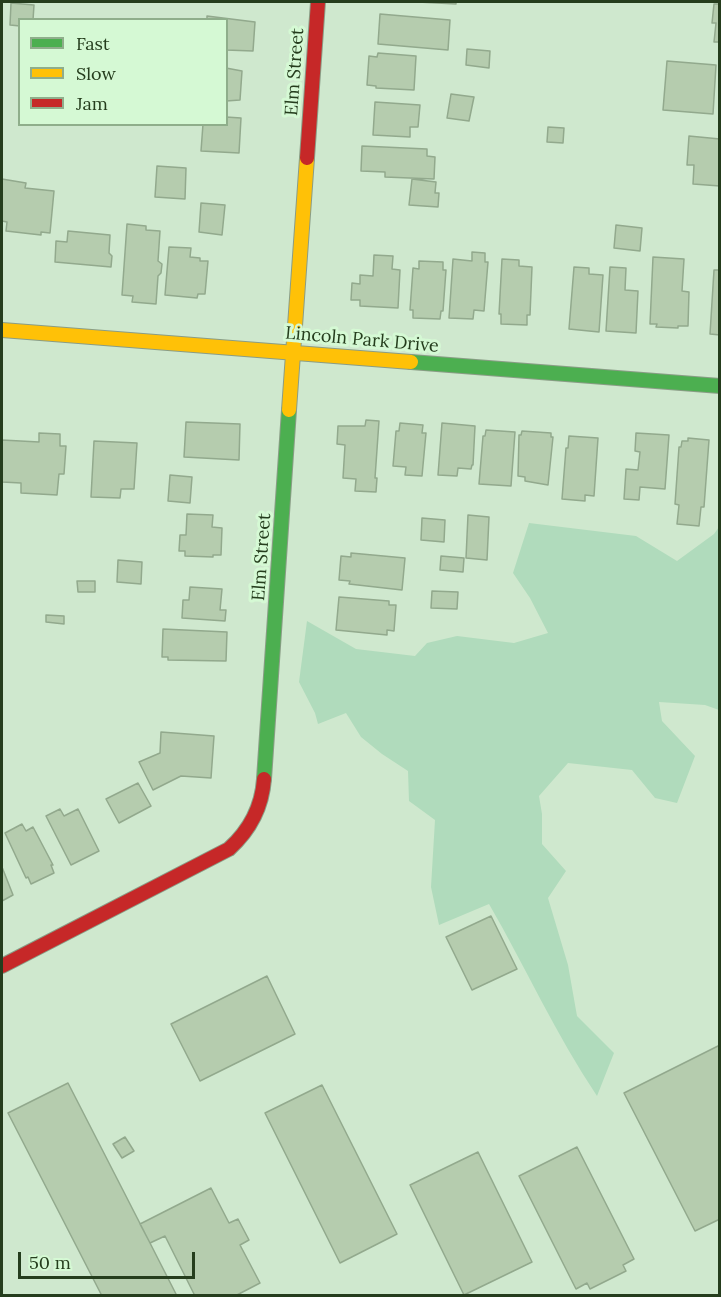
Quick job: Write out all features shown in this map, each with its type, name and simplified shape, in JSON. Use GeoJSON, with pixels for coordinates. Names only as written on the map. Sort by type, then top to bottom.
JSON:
{"type":"FeatureCollection","features":[{"type":"Feature","properties":{"kind":"street","name":"Elm Street"},"geometry":{"type":"LineString","coordinates":[[2,966],[229,849],[244,837],[255,818],[263,788],[318,2]]}},
{"type":"Feature","properties":{"kind":"street","name":"Lincoln Park Drive"},"geometry":{"type":"LineString","coordinates":[[2,330],[720,386]]}},
{"type":"Feature","properties":{"kind":"green space"},"geometry":{"type":"Polygon","coordinates":[[[529,523],[636,536],[677,561],[714,534],[719,527],[719,710],[705,705],[659,702],[662,721],[695,756],[677,803],[655,798],[632,770],[568,763],[539,796],[542,814],[542,844],[566,871],[548,898],[568,965],[577,1016],[614,1053],[597,1096],[568,1049],[489,904],[439,925],[431,887],[435,820],[409,801],[408,771],[361,737],[346,713],[318,724],[315,713],[299,682],[307,621],[356,649],[415,656],[427,643],[457,636],[514,643],[548,633],[530,598],[513,573],[529,523]]]}},
{"type":"Feature","properties":{"kind":"building"},"geometry":{"type":"Polygon","coordinates":[[[418,2],[456,2],[456,4],[418,2]]]}},
{"type":"Feature","properties":{"kind":"building"},"geometry":{"type":"Polygon","coordinates":[[[11,3],[34,5],[33,18],[18,18],[18,26],[10,25],[11,3]]]}},
{"type":"Feature","properties":{"kind":"building"},"geometry":{"type":"Polygon","coordinates":[[[714,4],[720,4],[720,42],[714,42],[716,23],[712,23],[714,4]]]}},
{"type":"Feature","properties":{"kind":"building"},"geometry":{"type":"Polygon","coordinates":[[[380,14],[450,20],[448,50],[378,44],[380,14]]]}},
{"type":"Feature","properties":{"kind":"building"},"geometry":{"type":"Polygon","coordinates":[[[228,19],[255,22],[253,51],[228,50],[228,19]]]}},
{"type":"Feature","properties":{"kind":"building"},"geometry":{"type":"Polygon","coordinates":[[[467,49],[490,51],[489,68],[466,65],[467,49]]]}},
{"type":"Feature","properties":{"kind":"building"},"geometry":{"type":"Polygon","coordinates":[[[378,53],[416,56],[414,90],[376,88],[376,86],[367,85],[369,56],[377,57],[378,53]]]}},
{"type":"Feature","properties":{"kind":"building"},"geometry":{"type":"Polygon","coordinates":[[[667,61],[716,65],[713,114],[663,110],[667,61]]]}},
{"type":"Feature","properties":{"kind":"building"},"geometry":{"type":"Polygon","coordinates":[[[228,68],[242,71],[240,100],[228,101],[228,68]]]}},
{"type":"Feature","properties":{"kind":"building"},"geometry":{"type":"Polygon","coordinates":[[[451,94],[474,97],[469,121],[447,118],[451,94]]]}},
{"type":"Feature","properties":{"kind":"building"},"geometry":{"type":"Polygon","coordinates":[[[375,102],[420,105],[418,127],[410,127],[410,137],[373,135],[375,102]]]}},
{"type":"Feature","properties":{"kind":"building"},"geometry":{"type":"Polygon","coordinates":[[[228,117],[241,118],[239,153],[201,151],[203,126],[228,126],[228,117]]]}},
{"type":"Feature","properties":{"kind":"building"},"geometry":{"type":"Polygon","coordinates":[[[548,127],[564,128],[563,143],[547,142],[548,127]]]}},
{"type":"Feature","properties":{"kind":"building"},"geometry":{"type":"Polygon","coordinates":[[[689,136],[720,139],[720,186],[693,184],[694,165],[687,165],[689,136]]]}},
{"type":"Feature","properties":{"kind":"building"},"geometry":{"type":"Polygon","coordinates":[[[362,146],[427,149],[427,156],[435,157],[434,179],[385,177],[385,172],[361,171],[362,146]]]}},
{"type":"Feature","properties":{"kind":"building"},"geometry":{"type":"Polygon","coordinates":[[[157,166],[186,168],[185,199],[155,197],[157,166]]]}},
{"type":"Feature","properties":{"kind":"building"},"geometry":{"type":"Polygon","coordinates":[[[2,179],[26,183],[25,188],[54,191],[50,233],[41,232],[41,235],[6,231],[7,222],[2,221],[2,179]]]}},
{"type":"Feature","properties":{"kind":"building"},"geometry":{"type":"Polygon","coordinates":[[[412,179],[436,182],[435,193],[439,193],[438,207],[409,205],[412,179]]]}},
{"type":"Feature","properties":{"kind":"building"},"geometry":{"type":"Polygon","coordinates":[[[201,203],[225,205],[222,235],[199,232],[201,203]]]}},
{"type":"Feature","properties":{"kind":"building"},"geometry":{"type":"Polygon","coordinates":[[[127,224],[146,226],[146,230],[160,231],[158,261],[162,264],[161,273],[158,276],[156,304],[132,302],[133,296],[122,295],[127,224]]]}},
{"type":"Feature","properties":{"kind":"building"},"geometry":{"type":"Polygon","coordinates":[[[616,225],[642,228],[640,251],[614,248],[616,225]]]}},
{"type":"Feature","properties":{"kind":"building"},"geometry":{"type":"Polygon","coordinates":[[[68,231],[110,235],[111,267],[55,262],[56,241],[67,242],[68,231]]]}},
{"type":"Feature","properties":{"kind":"building"},"geometry":{"type":"Polygon","coordinates":[[[169,247],[191,248],[190,257],[208,261],[205,294],[198,294],[197,298],[165,295],[169,247]]]}},
{"type":"Feature","properties":{"kind":"building"},"geometry":{"type":"Polygon","coordinates":[[[472,252],[485,253],[485,262],[488,262],[484,311],[474,310],[473,319],[449,318],[453,259],[472,261],[472,252]]]}},
{"type":"Feature","properties":{"kind":"building"},"geometry":{"type":"Polygon","coordinates":[[[374,255],[393,256],[392,269],[400,270],[398,308],[360,306],[360,300],[351,300],[352,283],[360,284],[360,275],[373,276],[374,255]]]}},
{"type":"Feature","properties":{"kind":"building"},"geometry":{"type":"Polygon","coordinates":[[[653,257],[684,259],[682,291],[689,292],[688,326],[656,327],[657,324],[650,324],[653,257]]]}},
{"type":"Feature","properties":{"kind":"building"},"geometry":{"type":"Polygon","coordinates":[[[502,259],[519,260],[519,266],[532,267],[530,315],[527,315],[527,325],[501,324],[501,314],[499,314],[502,259]]]}},
{"type":"Feature","properties":{"kind":"building"},"geometry":{"type":"Polygon","coordinates":[[[419,261],[443,262],[443,270],[446,270],[443,311],[441,311],[440,319],[413,318],[413,310],[410,310],[413,268],[419,269],[419,261]]]}},
{"type":"Feature","properties":{"kind":"building"},"geometry":{"type":"Polygon","coordinates":[[[574,267],[589,268],[589,274],[603,275],[599,332],[569,329],[574,267]]]}},
{"type":"Feature","properties":{"kind":"building"},"geometry":{"type":"Polygon","coordinates":[[[610,267],[626,268],[625,290],[638,291],[636,333],[606,331],[610,267]]]}},
{"type":"Feature","properties":{"kind":"building"},"geometry":{"type":"Polygon","coordinates":[[[714,270],[720,270],[720,335],[710,334],[714,270]]]}},
{"type":"Feature","properties":{"kind":"building"},"geometry":{"type":"Polygon","coordinates":[[[366,420],[379,421],[376,492],[355,491],[356,479],[343,478],[345,445],[337,444],[338,426],[365,426],[366,420]]]}},
{"type":"Feature","properties":{"kind":"building"},"geometry":{"type":"Polygon","coordinates":[[[186,422],[240,424],[239,460],[184,457],[186,422]]]}},
{"type":"Feature","properties":{"kind":"building"},"geometry":{"type":"Polygon","coordinates":[[[400,423],[423,425],[422,433],[426,433],[422,476],[405,475],[406,467],[393,466],[396,431],[399,431],[400,423]]]}},
{"type":"Feature","properties":{"kind":"building"},"geometry":{"type":"Polygon","coordinates":[[[442,423],[475,426],[473,465],[471,469],[458,468],[457,476],[438,475],[442,423]]]}},
{"type":"Feature","properties":{"kind":"building"},"geometry":{"type":"Polygon","coordinates":[[[486,430],[515,432],[511,486],[479,484],[483,436],[486,430]]]}},
{"type":"Feature","properties":{"kind":"building"},"geometry":{"type":"Polygon","coordinates":[[[522,431],[551,433],[553,437],[548,485],[525,481],[525,477],[518,476],[519,435],[522,431]]]}},
{"type":"Feature","properties":{"kind":"building"},"geometry":{"type":"Polygon","coordinates":[[[39,433],[60,434],[60,446],[66,446],[64,474],[59,474],[57,495],[21,493],[21,483],[2,482],[2,440],[39,442],[39,433]]]}},
{"type":"Feature","properties":{"kind":"building"},"geometry":{"type":"Polygon","coordinates":[[[636,433],[669,435],[665,489],[640,487],[639,500],[624,499],[626,469],[638,470],[640,452],[635,451],[636,433]]]}},
{"type":"Feature","properties":{"kind":"building"},"geometry":{"type":"Polygon","coordinates":[[[569,436],[598,438],[594,496],[585,495],[585,501],[562,499],[569,436]]]}},
{"type":"Feature","properties":{"kind":"building"},"geometry":{"type":"Polygon","coordinates":[[[688,438],[709,440],[704,507],[701,507],[699,526],[677,524],[679,505],[675,504],[679,447],[682,441],[688,441],[688,438]]]}},
{"type":"Feature","properties":{"kind":"building"},"geometry":{"type":"Polygon","coordinates":[[[94,441],[137,443],[134,489],[121,489],[120,498],[91,497],[94,441]]]}},
{"type":"Feature","properties":{"kind":"building"},"geometry":{"type":"Polygon","coordinates":[[[170,475],[192,477],[190,503],[168,501],[170,475]]]}},
{"type":"Feature","properties":{"kind":"building"},"geometry":{"type":"Polygon","coordinates":[[[187,514],[213,515],[212,527],[222,528],[221,555],[185,556],[185,551],[179,551],[180,535],[186,535],[187,514]]]}},
{"type":"Feature","properties":{"kind":"building"},"geometry":{"type":"Polygon","coordinates":[[[468,515],[489,517],[487,560],[466,558],[468,515]]]}},
{"type":"Feature","properties":{"kind":"building"},"geometry":{"type":"Polygon","coordinates":[[[422,518],[445,520],[444,542],[421,540],[422,518]]]}},
{"type":"Feature","properties":{"kind":"building"},"geometry":{"type":"Polygon","coordinates":[[[351,553],[405,558],[402,590],[349,584],[350,581],[339,580],[341,556],[351,557],[351,553]]]}},
{"type":"Feature","properties":{"kind":"building"},"geometry":{"type":"Polygon","coordinates":[[[441,556],[464,558],[463,572],[440,570],[441,556]]]}},
{"type":"Feature","properties":{"kind":"building"},"geometry":{"type":"Polygon","coordinates":[[[118,560],[142,562],[141,584],[117,582],[118,560]]]}},
{"type":"Feature","properties":{"kind":"building"},"geometry":{"type":"Polygon","coordinates":[[[77,581],[95,581],[95,592],[78,592],[77,581]]]}},
{"type":"Feature","properties":{"kind":"building"},"geometry":{"type":"Polygon","coordinates":[[[190,587],[222,589],[220,610],[226,610],[225,621],[182,618],[183,600],[189,600],[190,587]]]}},
{"type":"Feature","properties":{"kind":"building"},"geometry":{"type":"Polygon","coordinates":[[[432,591],[458,592],[457,609],[431,608],[432,591]]]}},
{"type":"Feature","properties":{"kind":"building"},"geometry":{"type":"Polygon","coordinates":[[[339,597],[389,601],[389,605],[396,605],[394,631],[387,630],[387,635],[336,630],[339,597]]]}},
{"type":"Feature","properties":{"kind":"building"},"geometry":{"type":"Polygon","coordinates":[[[46,615],[64,616],[64,624],[46,622],[46,615]]]}},
{"type":"Feature","properties":{"kind":"building"},"geometry":{"type":"Polygon","coordinates":[[[163,629],[227,632],[226,661],[168,660],[168,657],[162,657],[163,629]]]}},
{"type":"Feature","properties":{"kind":"building"},"geometry":{"type":"Polygon","coordinates":[[[161,732],[214,736],[211,778],[181,776],[153,790],[139,762],[160,753],[161,732]]]}},
{"type":"Feature","properties":{"kind":"building"},"geometry":{"type":"Polygon","coordinates":[[[138,783],[151,806],[119,823],[106,799],[138,783]]]}},
{"type":"Feature","properties":{"kind":"building"},"geometry":{"type":"Polygon","coordinates":[[[60,809],[64,816],[78,809],[99,851],[71,865],[46,816],[60,809]]]}},
{"type":"Feature","properties":{"kind":"building"},"geometry":{"type":"Polygon","coordinates":[[[22,824],[26,831],[33,827],[53,865],[51,865],[54,873],[31,884],[5,833],[22,824]]]}},
{"type":"Feature","properties":{"kind":"building"},"geometry":{"type":"Polygon","coordinates":[[[2,867],[13,895],[2,901],[2,867]]]}},
{"type":"Feature","properties":{"kind":"building"},"geometry":{"type":"Polygon","coordinates":[[[491,916],[517,969],[472,990],[446,937],[491,916]]]}},
{"type":"Feature","properties":{"kind":"building"},"geometry":{"type":"Polygon","coordinates":[[[267,976],[295,1034],[200,1081],[171,1024],[267,976]]]}},
{"type":"Feature","properties":{"kind":"building"},"geometry":{"type":"Polygon","coordinates":[[[720,1045],[720,1219],[695,1231],[624,1093],[720,1045]]]}},
{"type":"Feature","properties":{"kind":"building"},"geometry":{"type":"Polygon","coordinates":[[[68,1083],[177,1296],[102,1296],[8,1113],[68,1083]]]}},
{"type":"Feature","properties":{"kind":"building"},"geometry":{"type":"Polygon","coordinates":[[[322,1085],[397,1234],[340,1263],[265,1113],[322,1085]]]}},
{"type":"Feature","properties":{"kind":"building"},"geometry":{"type":"Polygon","coordinates":[[[125,1137],[134,1151],[122,1158],[113,1144],[125,1137]]]}},
{"type":"Feature","properties":{"kind":"building"},"geometry":{"type":"Polygon","coordinates":[[[577,1147],[634,1259],[623,1265],[626,1271],[590,1289],[587,1283],[576,1289],[519,1176],[577,1147]]]}},
{"type":"Feature","properties":{"kind":"building"},"geometry":{"type":"Polygon","coordinates":[[[478,1152],[532,1262],[464,1295],[410,1185],[478,1152]]]}},
{"type":"Feature","properties":{"kind":"building"},"geometry":{"type":"Polygon","coordinates":[[[211,1188],[229,1223],[238,1219],[249,1240],[240,1245],[260,1283],[235,1296],[195,1296],[165,1236],[150,1243],[140,1224],[211,1188]]]}},
{"type":"Feature","properties":{"kind":"traffic: fast"},"geometry":{"type":"LineString","coordinates":[[411,362],[720,386]]}},
{"type":"Feature","properties":{"kind":"traffic: fast"},"geometry":{"type":"LineString","coordinates":[[264,779],[289,410]]}},
{"type":"Feature","properties":{"kind":"traffic: slow"},"geometry":{"type":"LineString","coordinates":[[289,410],[307,158]]}},
{"type":"Feature","properties":{"kind":"traffic: slow"},"geometry":{"type":"LineString","coordinates":[[2,330],[411,362]]}},
{"type":"Feature","properties":{"kind":"traffic: jam"},"geometry":{"type":"LineString","coordinates":[[307,158],[318,2]]}},
{"type":"Feature","properties":{"kind":"traffic: jam"},"geometry":{"type":"LineString","coordinates":[[2,966],[229,849],[254,817],[261,799],[264,779]]}}]}
